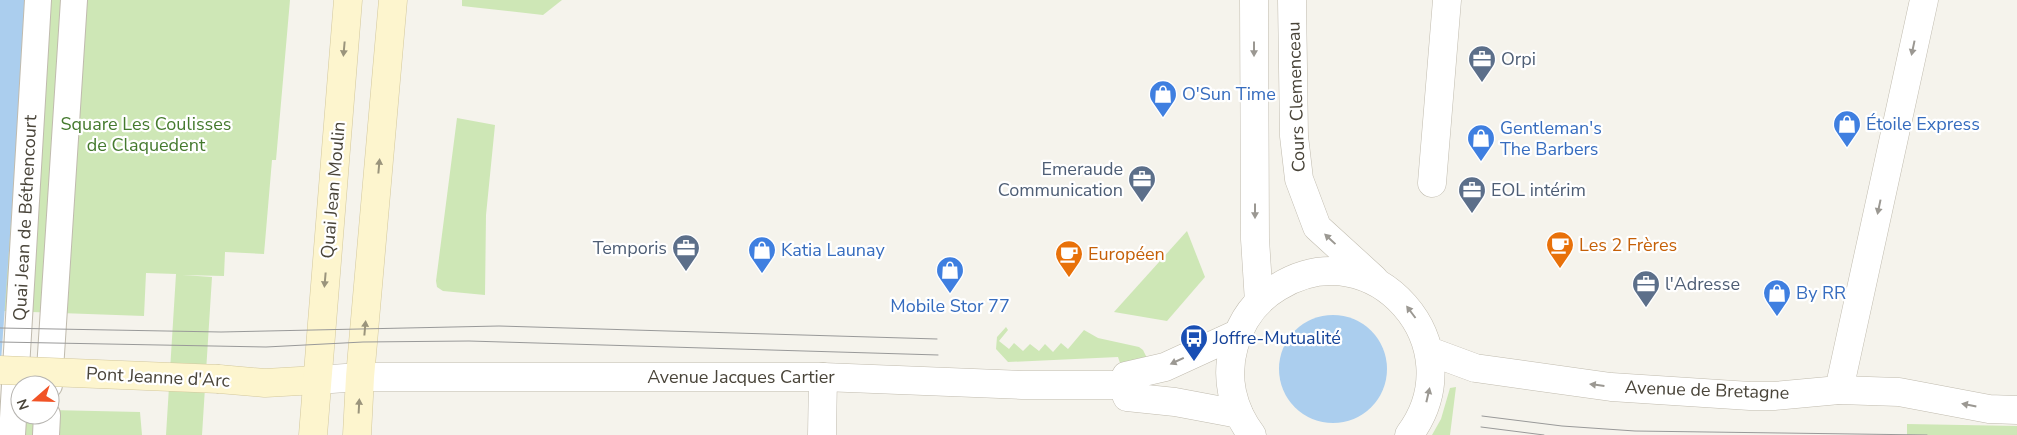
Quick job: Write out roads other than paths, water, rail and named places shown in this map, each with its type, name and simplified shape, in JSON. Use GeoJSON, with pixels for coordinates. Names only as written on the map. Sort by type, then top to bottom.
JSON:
{"type":"FeatureCollection","features":[{"type":"Feature","properties":{"kind":"main road","name":"Quai Jean Moulin"},"geometry":{"type":"LineString","coordinates":[[313,435],[348,0]]}},
{"type":"Feature","properties":{"kind":"main road"},"geometry":{"type":"LineString","coordinates":[[357,435],[360,377],[393,0]]}},
{"type":"Feature","properties":{"kind":"main road","name":"Pont Jeanne d'Arc"},"geometry":{"type":"LineString","coordinates":[[0,370],[219,378],[266,382],[317,380]]}},
{"type":"Feature","properties":{"kind":"street","name":"Quai Jean de Béthencourt"},"geometry":{"type":"LineString","coordinates":[[12,435],[38,0]]}},
{"type":"Feature","properties":{"kind":"street","name":"Quai Jean de Béthencourt"},"geometry":{"type":"LineString","coordinates":[[50,375],[74,0]]}},
{"type":"Feature","properties":{"kind":"street"},"geometry":{"type":"LineString","coordinates":[[1254,0],[1255,239],[1259,302]]}},
{"type":"Feature","properties":{"kind":"street","name":"Cours Clemenceau"},"geometry":{"type":"LineString","coordinates":[[1292,0],[1294,136],[1299,179],[1317,227],[1378,284]]}},
{"type":"Feature","properties":{"kind":"street"},"geometry":{"type":"LineString","coordinates":[[1432,184],[1447,0]]}},
{"type":"Feature","properties":{"kind":"street"},"geometry":{"type":"LineString","coordinates":[[1839,390],[1924,0]]}},
{"type":"Feature","properties":{"kind":"street"},"geometry":{"type":"LineString","coordinates":[[1246,424],[1233,397],[1230,365],[1237,334],[1249,313],[1259,302],[1285,282],[1317,272],[1348,274],[1378,284],[1398,298],[1415,317],[1426,339],[1431,375],[1428,398],[1423,413],[1409,435]]}},
{"type":"Feature","properties":{"kind":"street"},"geometry":{"type":"LineString","coordinates":[[1237,334],[1165,367],[1126,376],[1122,385],[1127,397],[1175,402],[1246,424]]}},
{"type":"Feature","properties":{"kind":"street","name":"Avenue de Bretagne"},"geometry":{"type":"LineString","coordinates":[[1429,351],[1474,368],[1611,387],[1758,396],[1839,390],[1899,392],[1989,409],[2017,410]]}},
{"type":"Feature","properties":{"kind":"street","name":"Avenue Jacques Cartier"},"geometry":{"type":"LineString","coordinates":[[317,380],[360,377],[823,377],[1022,385],[1122,385]]}},
{"type":"Feature","properties":{"kind":"street"},"geometry":{"type":"LineString","coordinates":[[822,435],[823,377]]}},
{"type":"Feature","properties":{"kind":"water"},"geometry":{"type":"Polygon","coordinates":[[[0,0],[27,0],[0,375],[0,0]]]}},
{"type":"Feature","properties":{"kind":"water"},"geometry":{"type":"Polygon","coordinates":[[[1333,315],[1354,319],[1371,331],[1383,348],[1387,369],[1383,390],[1371,407],[1354,419],[1333,423],[1312,419],[1295,407],[1283,390],[1279,369],[1283,348],[1295,331],[1312,319],[1333,315]]]}},
{"type":"Feature","properties":{"kind":"tram line"},"geometry":{"type":"LineString","coordinates":[[0,328],[221,332],[499,326],[937,339]]}},
{"type":"Feature","properties":{"kind":"tram line"},"geometry":{"type":"LineString","coordinates":[[0,342],[266,347],[363,342],[469,341],[938,355]]}},
{"type":"Feature","properties":{"kind":"tram line"},"geometry":{"type":"LineString","coordinates":[[1482,416],[1562,426],[1635,431],[1927,435]]}},
{"type":"Feature","properties":{"kind":"tram line"},"geometry":{"type":"LineString","coordinates":[[1481,427],[1544,435]]}},
{"type":"Feature","properties":{"kind":"place","name":"Orpi"},"geometry":{"type":"Point","coordinates":[1482,83]}},
{"type":"Feature","properties":{"kind":"place","name":"O'Sun Time"},"geometry":{"type":"Point","coordinates":[1163,118]}},
{"type":"Feature","properties":{"kind":"place","name":"Étoile Express"},"geometry":{"type":"Point","coordinates":[1847,148]}},
{"type":"Feature","properties":{"kind":"place","name":"Gentleman's The Barbers"},"geometry":{"type":"Point","coordinates":[1481,162]}},
{"type":"Feature","properties":{"kind":"place","name":"Emeraude Communication"},"geometry":{"type":"Point","coordinates":[1142,203]}},
{"type":"Feature","properties":{"kind":"place","name":"EOL intérim"},"geometry":{"type":"Point","coordinates":[1472,214]}},
{"type":"Feature","properties":{"kind":"place","name":"Les 2 Frères"},"geometry":{"type":"Point","coordinates":[1560,269]}},
{"type":"Feature","properties":{"kind":"place","name":"Temporis"},"geometry":{"type":"Point","coordinates":[686,272]}},
{"type":"Feature","properties":{"kind":"place","name":"Katia Launay"},"geometry":{"type":"Point","coordinates":[762,274]}},
{"type":"Feature","properties":{"kind":"place","name":"Européen"},"geometry":{"type":"Point","coordinates":[1069,278]}},
{"type":"Feature","properties":{"kind":"place","name":"Mobile Stor 77"},"geometry":{"type":"Point","coordinates":[950,294]}},
{"type":"Feature","properties":{"kind":"place","name":"l'Adresse"},"geometry":{"type":"Point","coordinates":[1646,308]}},
{"type":"Feature","properties":{"kind":"place","name":"By RR"},"geometry":{"type":"Point","coordinates":[1777,317]}},
{"type":"Feature","properties":{"kind":"place","name":"Joffre-Mutualité"},"geometry":{"type":"Point","coordinates":[1194,362]}},
{"type":"Feature","properties":{"kind":"park label","name":"Square Les Coulisses de Claquedent"},"geometry":{"type":"Point","coordinates":[146,134]}}]}
